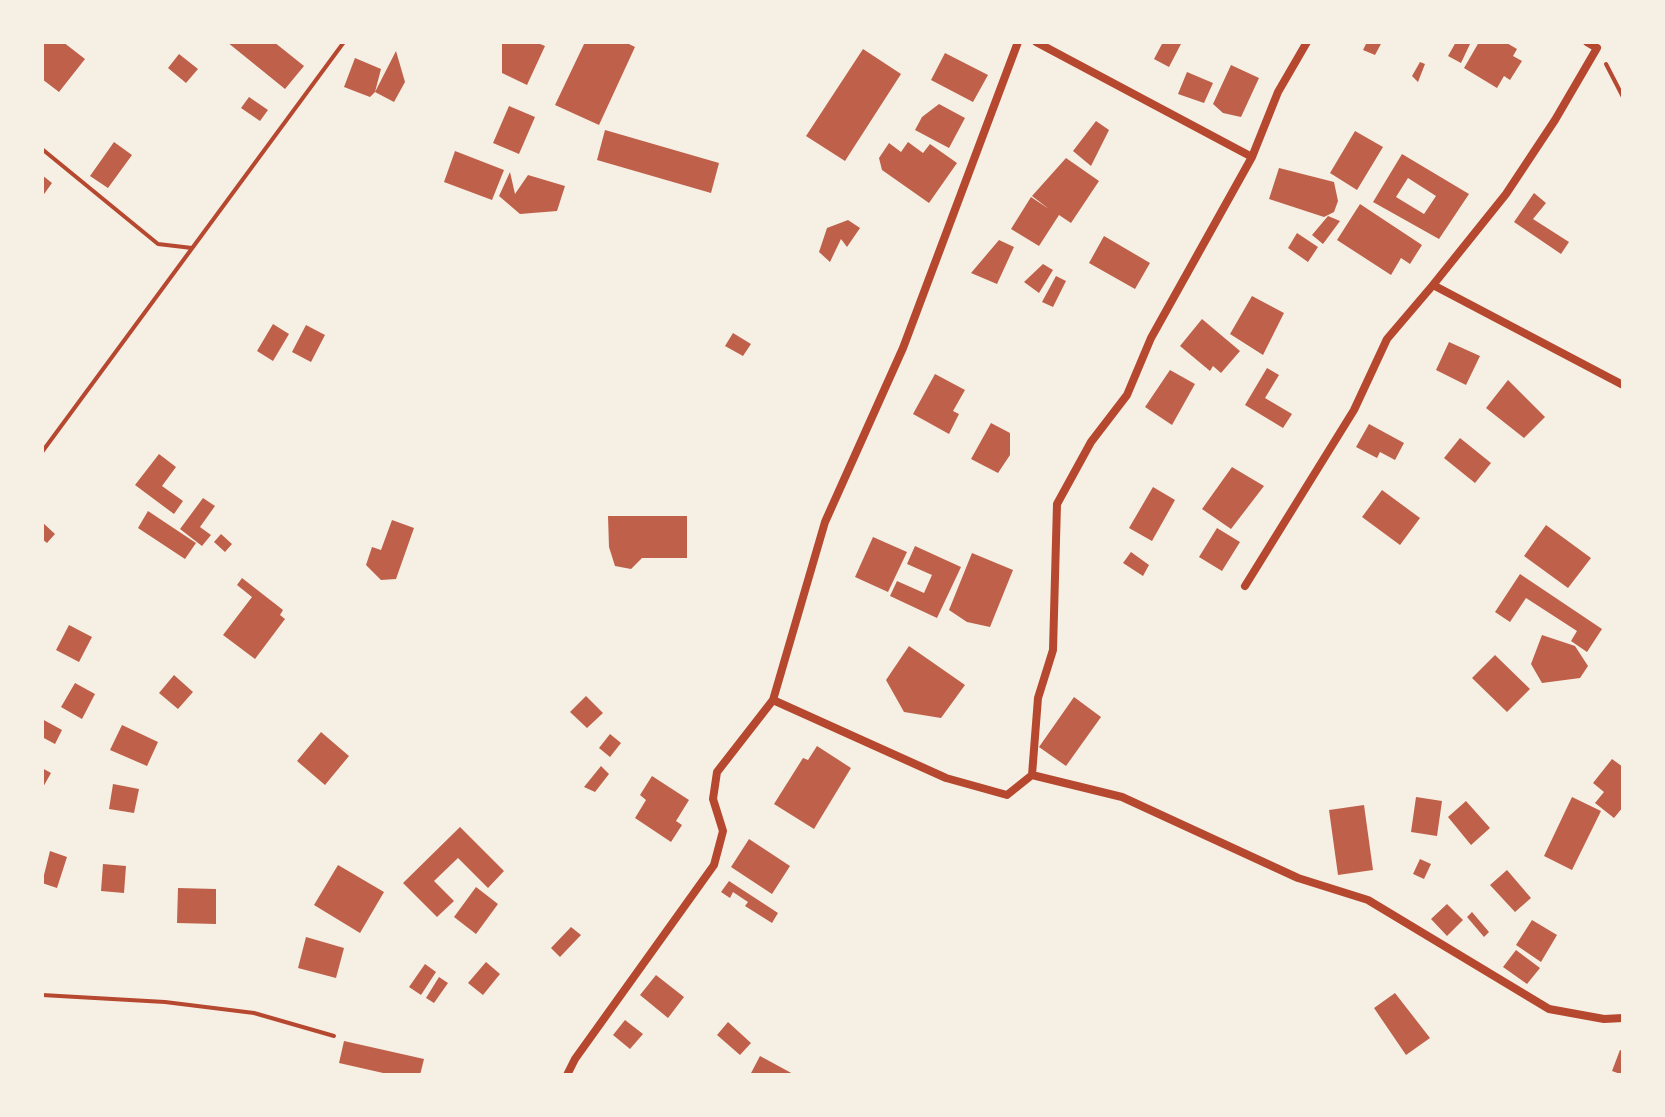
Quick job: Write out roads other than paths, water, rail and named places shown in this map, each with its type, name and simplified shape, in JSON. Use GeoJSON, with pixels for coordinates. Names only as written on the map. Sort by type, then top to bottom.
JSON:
{"type":"FeatureCollection","features":[{"type":"Feature","properties":{"kind":"street"},"geometry":{"type":"LineString","coordinates":[[567,1075],[575,1059],[714,865],[723,831],[713,799],[717,772],[773,700],[825,522],[903,348],[1018,42]]}},
{"type":"Feature","properties":{"kind":"street"},"geometry":{"type":"LineString","coordinates":[[1036,42],[1252,157]]}},
{"type":"Feature","properties":{"kind":"street"},"geometry":{"type":"LineString","coordinates":[[773,700],[946,778],[1007,795],[1032,775],[1038,698],[1053,650],[1057,504],[1091,442],[1127,395],[1151,338],[1252,157],[1278,92],[1307,42]]}},
{"type":"Feature","properties":{"kind":"street"},"geometry":{"type":"LineString","coordinates":[[1245,586],[1354,410],[1387,339],[1506,194],[1555,120],[1597,48],[1587,42]]}},
{"type":"Feature","properties":{"kind":"street"},"geometry":{"type":"LineString","coordinates":[[1433,285],[1623,385]]}},
{"type":"Feature","properties":{"kind":"street"},"geometry":{"type":"LineString","coordinates":[[1032,775],[1122,797],[1298,878],[1368,900],[1549,1009],[1604,1019],[1623,1018]]}}]}
